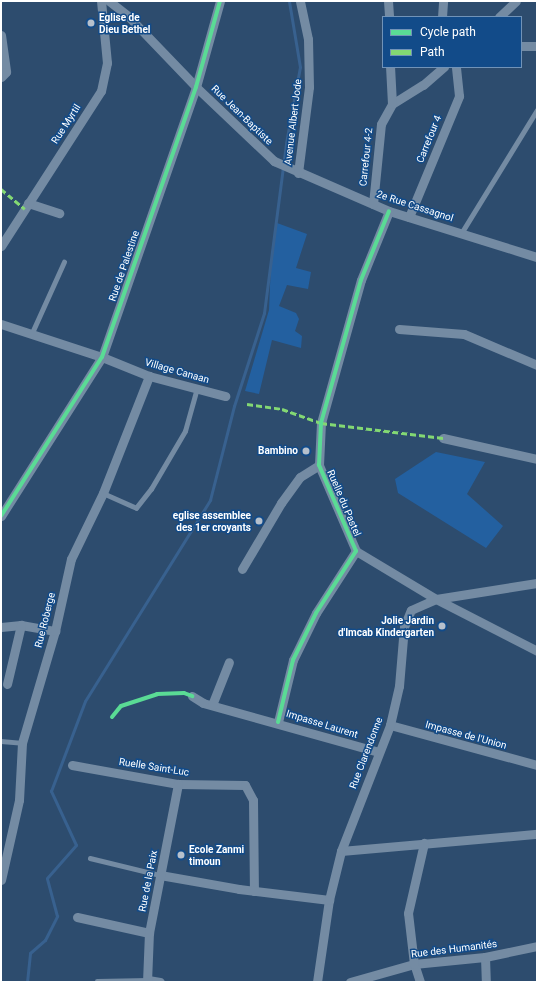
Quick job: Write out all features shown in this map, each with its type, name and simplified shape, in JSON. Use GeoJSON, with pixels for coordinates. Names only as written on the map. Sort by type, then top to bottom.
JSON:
{"type":"FeatureCollection","features":[{"type":"Feature","properties":{"kind":"street","name":"Rue Myrtil"},"geometry":{"type":"LineString","coordinates":[[1,246],[101,91],[107,63],[101,1]]}},
{"type":"Feature","properties":{"kind":"street","name":"Rue Jean-Baptiste"},"geometry":{"type":"LineString","coordinates":[[109,1],[128,16],[196,87],[274,161],[293,171]]}},
{"type":"Feature","properties":{"kind":"street","name":"Rue de Palestine"},"geometry":{"type":"LineString","coordinates":[[1,516],[102,356],[196,87],[220,1]]}},
{"type":"Feature","properties":{"kind":"street","name":"Avenue Albert Jode"},"geometry":{"type":"LineString","coordinates":[[293,171],[309,87],[308,39],[300,1]]}},
{"type":"Feature","properties":{"kind":"street"},"geometry":{"type":"LineString","coordinates":[[388,1],[389,16]]}},
{"type":"Feature","properties":{"kind":"street"},"geometry":{"type":"LineString","coordinates":[[442,16],[443,1]]}},
{"type":"Feature","properties":{"kind":"street"},"geometry":{"type":"LineString","coordinates":[[500,16],[516,1]]}},
{"type":"Feature","properties":{"kind":"street"},"geometry":{"type":"LineString","coordinates":[[1,35],[6,72],[1,77]]}},
{"type":"Feature","properties":{"kind":"street"},"geometry":{"type":"LineString","coordinates":[[522,46],[537,46]]}},
{"type":"Feature","properties":{"kind":"street"},"geometry":{"type":"LineString","coordinates":[[390,68],[392,104],[422,85],[443,68]]}},
{"type":"Feature","properties":{"kind":"street","name":"Carrefour 4"},"geometry":{"type":"LineString","coordinates":[[409,217],[458,96],[456,68]]}},
{"type":"Feature","properties":{"kind":"street","name":"Carrefour 4-2"},"geometry":{"type":"LineString","coordinates":[[372,204],[381,124],[392,104]]}},
{"type":"Feature","properties":{"kind":"street","name":"2e Rue Cassagnol"},"geometry":{"type":"LineString","coordinates":[[293,171],[389,211],[462,232],[537,257]]}},
{"type":"Feature","properties":{"kind":"street"},"geometry":{"type":"LineString","coordinates":[[28,203],[59,213]]}},
{"type":"Feature","properties":{"kind":"street","name":"Ruelle du Pastel"},"geometry":{"type":"LineString","coordinates":[[278,722],[293,660],[316,613],[356,551],[319,465],[321,423],[361,280],[389,211]]}},
{"type":"Feature","properties":{"kind":"street","name":"Village Canaan"},"geometry":{"type":"LineString","coordinates":[[1,324],[31,335],[102,356],[149,376],[225,396]]}},
{"type":"Feature","properties":{"kind":"street"},"geometry":{"type":"LineString","coordinates":[[399,329],[464,334],[537,365]]}},
{"type":"Feature","properties":{"kind":"street","name":"Rue Roberge"},"geometry":{"type":"LineString","coordinates":[[1,880],[19,800],[22,743],[55,631],[71,559],[103,493],[149,376]]}},
{"type":"Feature","properties":{"kind":"street"},"geometry":{"type":"LineString","coordinates":[[443,438],[537,459]]}},
{"type":"Feature","properties":{"kind":"street"},"geometry":{"type":"LineString","coordinates":[[242,568],[280,503],[300,478],[319,465]]}},
{"type":"Feature","properties":{"kind":"street"},"geometry":{"type":"LineString","coordinates":[[356,551],[436,598],[537,651]]}},
{"type":"Feature","properties":{"kind":"street","name":"Rue Clarendonne"},"geometry":{"type":"LineString","coordinates":[[317,982],[329,900],[341,851],[378,752],[390,726],[400,686],[404,627],[411,610],[436,598],[537,583]]}},
{"type":"Feature","properties":{"kind":"street"},"geometry":{"type":"LineString","coordinates":[[1,627],[21,625],[55,631]]}},
{"type":"Feature","properties":{"kind":"street"},"geometry":{"type":"LineString","coordinates":[[7,684],[21,625]]}},
{"type":"Feature","properties":{"kind":"street"},"geometry":{"type":"LineString","coordinates":[[212,705],[229,662]]}},
{"type":"Feature","properties":{"kind":"street","name":"Impasse Laurent"},"geometry":{"type":"LineString","coordinates":[[192,696],[212,705],[278,722],[378,752]]}},
{"type":"Feature","properties":{"kind":"street","name":"Impasse de l'Union"},"geometry":{"type":"LineString","coordinates":[[390,726],[537,765]]}},
{"type":"Feature","properties":{"kind":"street","name":"Ruelle Saint-Luc"},"geometry":{"type":"LineString","coordinates":[[72,765],[178,784],[245,785],[253,800],[254,891]]}},
{"type":"Feature","properties":{"kind":"street","name":"Rue de la Paix"},"geometry":{"type":"LineString","coordinates":[[147,981],[149,933],[178,784]]}},
{"type":"Feature","properties":{"kind":"street"},"geometry":{"type":"LineString","coordinates":[[341,851],[537,834]]}},
{"type":"Feature","properties":{"kind":"street"},"geometry":{"type":"LineString","coordinates":[[420,982],[414,964],[408,913],[424,843]]}},
{"type":"Feature","properties":{"kind":"street"},"geometry":{"type":"LineString","coordinates":[[160,875],[254,891],[329,900]]}},
{"type":"Feature","properties":{"kind":"street"},"geometry":{"type":"LineString","coordinates":[[77,917],[149,933]]}},
{"type":"Feature","properties":{"kind":"street","name":"Rue des Humanités"},"geometry":{"type":"LineString","coordinates":[[350,982],[414,964],[485,957],[537,946]]}},
{"type":"Feature","properties":{"kind":"street"},"geometry":{"type":"LineString","coordinates":[[485,957],[486,982]]}},
{"type":"Feature","properties":{"kind":"street"},"geometry":{"type":"LineString","coordinates":[[147,981],[160,982]]}},
{"type":"Feature","properties":{"kind":"lane"},"geometry":{"type":"LineString","coordinates":[[462,232],[537,110]]}},
{"type":"Feature","properties":{"kind":"lane"},"geometry":{"type":"LineString","coordinates":[[31,335],[64,262]]}},
{"type":"Feature","properties":{"kind":"lane"},"geometry":{"type":"LineString","coordinates":[[103,493],[136,508],[152,489],[185,431],[197,388]]}},
{"type":"Feature","properties":{"kind":"lane"},"geometry":{"type":"LineString","coordinates":[[1,742],[22,743]]}},
{"type":"Feature","properties":{"kind":"lane"},"geometry":{"type":"LineString","coordinates":[[90,858],[160,875]]}},
{"type":"Feature","properties":{"kind":"lane"},"geometry":{"type":"LineString","coordinates":[[97,981],[147,981]]}},
{"type":"Feature","properties":{"kind":"shaded area"},"geometry":{"type":"Polygon","coordinates":[[[277,223],[307,234],[296,268],[311,272],[308,289],[287,285],[279,306],[296,313],[299,319],[295,331],[302,336],[301,348],[272,340],[259,394],[245,391],[269,310],[271,262],[277,223]]]}},
{"type":"Feature","properties":{"kind":"shaded area"},"geometry":{"type":"Polygon","coordinates":[[[436,452],[485,462],[467,494],[503,526],[486,548],[398,493],[395,479],[436,452]]]}},
{"type":"Feature","properties":{"kind":"waterway"},"geometry":{"type":"LineString","coordinates":[[27,982],[30,953],[45,940],[57,916],[47,878],[76,845],[51,791],[85,701],[210,500],[234,406],[264,313],[286,143],[300,67],[289,1]]}},
{"type":"Feature","properties":{"kind":"marked path"},"geometry":{"type":"LineString","coordinates":[[1,189],[25,209]]}},
{"type":"Feature","properties":{"kind":"marked path"},"geometry":{"type":"LineString","coordinates":[[247,404],[282,409],[321,423],[443,438]]}},
{"type":"Feature","properties":{"kind":"cycle path"},"geometry":{"type":"LineString","coordinates":[[1,516],[102,357],[196,87],[220,1]]}},
{"type":"Feature","properties":{"kind":"cycle path"},"geometry":{"type":"LineString","coordinates":[[278,722],[293,660],[316,613],[356,551],[319,465],[321,423],[361,280],[389,211]]}},
{"type":"Feature","properties":{"kind":"cycle path"},"geometry":{"type":"LineString","coordinates":[[112,717],[121,706],[157,694],[184,693],[192,696]]}},
{"type":"Feature","properties":{"kind":"place","name":"Eglise de Dieu Bethel"},"geometry":{"type":"Point","coordinates":[91,23]}},
{"type":"Feature","properties":{"kind":"place","name":"Bambino"},"geometry":{"type":"Point","coordinates":[306,451]}},
{"type":"Feature","properties":{"kind":"place","name":"eglise assemblee des 1er croyants"},"geometry":{"type":"Point","coordinates":[259,521]}},
{"type":"Feature","properties":{"kind":"place","name":"Jolie Jardin d'Imcab Kindergarten"},"geometry":{"type":"Point","coordinates":[442,626]}},
{"type":"Feature","properties":{"kind":"place","name":"Ecole Zanmi timoun"},"geometry":{"type":"Point","coordinates":[181,855]}}]}
